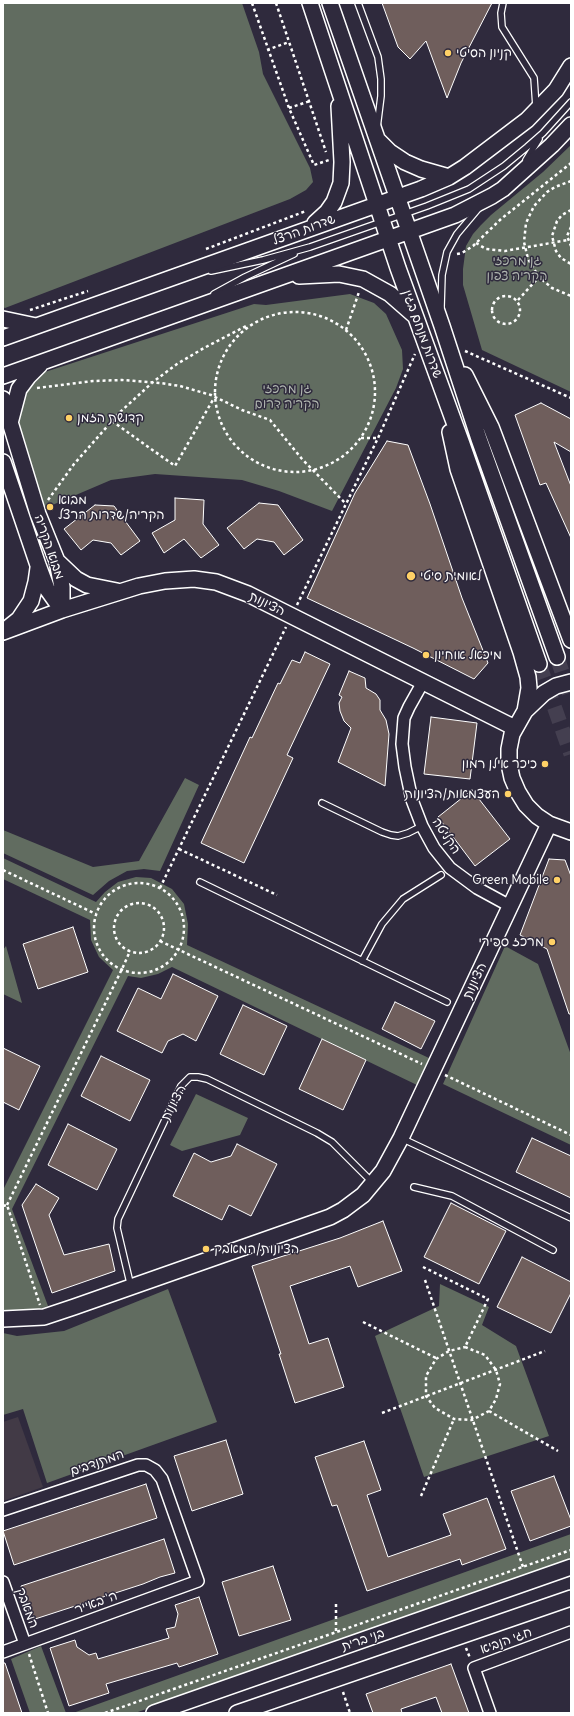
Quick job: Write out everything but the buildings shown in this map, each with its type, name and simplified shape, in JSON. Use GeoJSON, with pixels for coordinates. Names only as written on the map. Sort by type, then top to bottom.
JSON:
{"type":"FeatureCollection","features":[{"type":"Feature","properties":{"kind":"main road","name":"שדרות מנחם בגין"},"geometry":{"type":"LineString","coordinates":[[310,3],[388,239],[539,664]]}},
{"type":"Feature","properties":{"kind":"main road","name":"שדרות מנחם בגין"},"geometry":{"type":"LineString","coordinates":[[330,3],[376,138],[404,214],[479,438],[557,657]]}},
{"type":"Feature","properties":{"kind":"main road","name":"שדרות הרצל"},"geometry":{"type":"LineString","coordinates":[[3,338],[449,177],[518,127],[535,112],[556,90],[571,66]]}},
{"type":"Feature","properties":{"kind":"main road"},"geometry":{"type":"LineString","coordinates":[[308,228],[327,212],[334,202],[341,183],[342,162],[338,85]]}},
{"type":"Feature","properties":{"kind":"main road"},"geometry":{"type":"LineString","coordinates":[[3,376],[455,215],[492,196],[516,179],[571,125]]}},
{"type":"Feature","properties":{"kind":"main road"},"geometry":{"type":"LineString","coordinates":[[376,138],[390,152],[405,162],[421,170],[449,177]]}},
{"type":"Feature","properties":{"kind":"main road"},"geometry":{"type":"LineString","coordinates":[[280,277],[339,274],[351,275],[363,279],[390,294],[416,317]]}},
{"type":"Feature","properties":{"kind":"main road"},"geometry":{"type":"LineString","coordinates":[[3,319],[37,326]]}},
{"type":"Feature","properties":{"kind":"main road"},"geometry":{"type":"LineString","coordinates":[[448,344],[475,392],[491,427],[571,640]]}},
{"type":"Feature","properties":{"kind":"main road"},"geometry":{"type":"LineString","coordinates":[[10,423],[19,389],[28,377],[43,362]]}},
{"type":"Feature","properties":{"kind":"main road"},"geometry":{"type":"LineString","coordinates":[[444,395],[452,444],[458,469],[521,652],[528,677],[529,688],[525,711]]}},
{"type":"Feature","properties":{"kind":"main road","name":"מבוא הקריה"},"geometry":{"type":"LineString","coordinates":[[3,399],[38,514],[57,561],[62,587],[62,610]]}},
{"type":"Feature","properties":{"kind":"main road","name":"מבוא הקריה"},"geometry":{"type":"LineString","coordinates":[[3,462],[47,589],[62,610]]}},
{"type":"Feature","properties":{"kind":"main road"},"geometry":{"type":"LineString","coordinates":[[57,561],[76,579],[87,585],[122,591]]}},
{"type":"Feature","properties":{"kind":"main road"},"geometry":{"type":"LineString","coordinates":[[3,632],[19,619],[31,601],[36,582],[38,565]]}},
{"type":"Feature","properties":{"kind":"main road","name":"הציונות"},"geometry":{"type":"LineString","coordinates":[[3,632],[62,610],[139,586],[165,581],[194,579],[216,582],[248,594],[515,728]]}},
{"type":"Feature","properties":{"kind":"main road"},"geometry":{"type":"LineString","coordinates":[[568,833],[536,816],[526,805],[512,778],[509,764],[510,749],[515,728],[525,711],[544,693],[556,686],[571,682]]}},
{"type":"Feature","properties":{"kind":"main road","name":"הציונות"},"geometry":{"type":"LineString","coordinates":[[3,1319],[44,1317],[131,1288],[330,1217],[354,1203],[374,1183],[383,1171],[401,1138],[549,824]]}},
{"type":"Feature","properties":{"kind":"main road","name":"בני ברית"},"geometry":{"type":"LineString","coordinates":[[154,1713],[571,1567]]}},
{"type":"Feature","properties":{"kind":"main road"},"geometry":{"type":"LineString","coordinates":[[237,1713],[571,1598]]}},
{"type":"Feature","properties":{"kind":"street","name":"הקליטה"},"geometry":{"type":"LineString","coordinates":[[423,682],[404,718],[402,744],[405,768],[412,800],[422,826],[434,848],[450,868],[477,888],[510,906]]}},
{"type":"Feature","properties":{"kind":"street","name":"המתנדבים"},"geometry":{"type":"LineString","coordinates":[[3,1510],[138,1465],[146,1465],[155,1470],[162,1479],[198,1581]]}},
{"type":"Feature","properties":{"kind":"street","name":"ה' באייר"},"geometry":{"type":"LineString","coordinates":[[3,1652],[198,1581]]}},
{"type":"Feature","properties":{"kind":"street","name":"המאבק"},"geometry":{"type":"LineString","coordinates":[[3,1582],[25,1644]]}},
{"type":"Feature","properties":{"kind":"street","name":"חגי הנביא"},"geometry":{"type":"LineString","coordinates":[[490,1713],[474,1668],[571,1632]]}},
{"type":"Feature","properties":{"kind":"lane"},"geometry":{"type":"LineString","coordinates":[[358,3],[378,58],[382,79],[382,96],[376,138]]}},
{"type":"Feature","properties":{"kind":"lane"},"geometry":{"type":"LineString","coordinates":[[503,3],[501,13],[502,27],[534,78],[536,104],[535,112]]}},
{"type":"Feature","properties":{"kind":"lane"},"geometry":{"type":"LineString","coordinates":[[171,278],[263,260],[310,247],[404,214],[469,189],[504,166],[543,133],[571,102]]}},
{"type":"Feature","properties":{"kind":"lane"},"geometry":{"type":"LineString","coordinates":[[516,179],[543,133]]}},
{"type":"Feature","properties":{"kind":"lane"},"geometry":{"type":"LineString","coordinates":[[442,326],[442,275],[447,252],[466,223],[492,196]]}},
{"type":"Feature","properties":{"kind":"lane"},"geometry":{"type":"LineString","coordinates":[[180,313],[245,277],[310,247]]}},
{"type":"Feature","properties":{"kind":"lane"},"geometry":{"type":"LineString","coordinates":[[322,803],[391,835],[398,836],[422,826]]}},
{"type":"Feature","properties":{"kind":"lane"},"geometry":{"type":"LineString","coordinates":[[362,961],[382,924],[403,898],[441,875]]}},
{"type":"Feature","properties":{"kind":"lane"},"geometry":{"type":"LineString","coordinates":[[200,882],[447,1002]]}},
{"type":"Feature","properties":{"kind":"lane","name":"הציונות"},"geometry":{"type":"LineString","coordinates":[[131,1288],[117,1228],[118,1219],[181,1086],[190,1077],[207,1079],[317,1133],[332,1142],[374,1183]]}},
{"type":"Feature","properties":{"kind":"lane"},"geometry":{"type":"LineString","coordinates":[[401,1138],[571,1218]]}},
{"type":"Feature","properties":{"kind":"lane"},"geometry":{"type":"LineString","coordinates":[[414,1187],[452,1196],[553,1250]]}},
{"type":"Feature","properties":{"kind":"path"},"geometry":{"type":"LineString","coordinates":[[252,3],[267,50],[289,108],[314,165],[330,162],[276,3]]}},
{"type":"Feature","properties":{"kind":"path"},"geometry":{"type":"LineString","coordinates":[[267,50],[289,42]]}},
{"type":"Feature","properties":{"kind":"path"},"geometry":{"type":"LineString","coordinates":[[289,108],[310,101]]}},
{"type":"Feature","properties":{"kind":"path"},"geometry":{"type":"LineString","coordinates":[[457,254],[468,250],[501,219],[571,163]]}},
{"type":"Feature","properties":{"kind":"path"},"geometry":{"type":"LineString","coordinates":[[571,181],[555,186],[537,202],[529,214],[524,233],[525,247],[531,265],[539,277],[552,288],[571,296]]}},
{"type":"Feature","properties":{"kind":"path"},"geometry":{"type":"LineString","coordinates":[[542,186],[547,192]]}},
{"type":"Feature","properties":{"kind":"path"},"geometry":{"type":"LineString","coordinates":[[203,250],[312,209]]}},
{"type":"Feature","properties":{"kind":"path"},"geometry":{"type":"LineString","coordinates":[[571,210],[562,215],[553,228],[553,243],[556,251],[561,258],[571,264]]}},
{"type":"Feature","properties":{"kind":"path"},"geometry":{"type":"LineString","coordinates":[[571,227],[568,232],[568,240],[571,246]]}},
{"type":"Feature","properties":{"kind":"path"},"geometry":{"type":"LineString","coordinates":[[476,243],[486,249],[505,251],[568,240]]}},
{"type":"Feature","properties":{"kind":"path"},"geometry":{"type":"LineString","coordinates":[[518,300],[539,277]]}},
{"type":"Feature","properties":{"kind":"path"},"geometry":{"type":"LineString","coordinates":[[346,330],[363,279]]}},
{"type":"Feature","properties":{"kind":"path"},"geometry":{"type":"LineString","coordinates":[[26,311],[93,290]]}},
{"type":"Feature","properties":{"kind":"path"},"geometry":{"type":"LineString","coordinates":[[507,296],[518,300],[521,312],[516,320],[508,324],[504,324],[496,320],[493,316],[492,306],[498,298],[507,296]]}},
{"type":"Feature","properties":{"kind":"path"},"geometry":{"type":"LineString","coordinates":[[38,514],[74,464],[112,421],[153,382],[177,364],[204,348],[260,318],[282,312],[305,312],[326,318],[346,330],[362,347],[372,369],[375,393],[372,416],[361,438],[348,452],[332,463],[314,470],[291,472],[268,467],[247,457],[231,440],[220,420],[214,397],[216,373],[225,351],[240,332],[260,318]]}},
{"type":"Feature","properties":{"kind":"path"},"geometry":{"type":"LineString","coordinates":[[448,344],[571,398]]}},
{"type":"Feature","properties":{"kind":"path"},"geometry":{"type":"LineString","coordinates":[[19,389],[55,387],[93,381],[153,382],[180,386],[211,395],[242,410],[270,420],[302,459],[346,504]]}},
{"type":"Feature","properties":{"kind":"path"},"geometry":{"type":"LineString","coordinates":[[112,421],[175,466],[214,397]]}},
{"type":"Feature","properties":{"kind":"path"},"geometry":{"type":"LineString","coordinates":[[361,438],[378,438]]}},
{"type":"Feature","properties":{"kind":"path"},"geometry":{"type":"LineString","coordinates":[[179,849],[277,895]]}},
{"type":"Feature","properties":{"kind":"path"},"geometry":{"type":"LineString","coordinates":[[3,870],[96,914]]}},
{"type":"Feature","properties":{"kind":"path"},"geometry":{"type":"LineString","coordinates":[[139,882],[150,884],[160,888],[172,897],[180,908],[184,922],[183,936],[178,950],[171,960],[154,970],[135,972],[122,970],[112,964],[98,947],[94,925],[96,914],[108,895],[117,888],[127,884],[139,882]]}},
{"type":"Feature","properties":{"kind":"path"},"geometry":{"type":"LineString","coordinates":[[131,904],[146,904],[159,912],[164,926],[160,941],[147,951],[130,951],[118,941],[114,927],[119,913],[131,904]]}},
{"type":"Feature","properties":{"kind":"path"},"geometry":{"type":"LineString","coordinates":[[160,941],[571,1135]]}},
{"type":"Feature","properties":{"kind":"path"},"geometry":{"type":"LineString","coordinates":[[3,1206],[7,1204],[130,951]]}},
{"type":"Feature","properties":{"kind":"path"},"geometry":{"type":"LineString","coordinates":[[7,1204],[44,1317]]}},
{"type":"Feature","properties":{"kind":"path"},"geometry":{"type":"LineString","coordinates":[[423,1267],[488,1299],[465,1347]]}},
{"type":"Feature","properties":{"kind":"path"},"geometry":{"type":"LineString","coordinates":[[425,1280],[523,1567]]}},
{"type":"Feature","properties":{"kind":"path"},"geometry":{"type":"LineString","coordinates":[[363,1322],[436,1358]]}},
{"type":"Feature","properties":{"kind":"path"},"geometry":{"type":"LineString","coordinates":[[465,1347],[485,1355],[496,1370],[500,1384],[496,1400],[488,1411],[472,1420],[454,1420],[435,1408],[426,1396],[426,1376],[436,1358],[449,1351],[465,1347]]}},
{"type":"Feature","properties":{"kind":"path"},"geometry":{"type":"LineString","coordinates":[[382,1413],[545,1351]]}},
{"type":"Feature","properties":{"kind":"path"},"geometry":{"type":"LineString","coordinates":[[488,1411],[558,1452]]}},
{"type":"Feature","properties":{"kind":"path"},"geometry":{"type":"LineString","coordinates":[[421,1496],[454,1420]]}},
{"type":"Feature","properties":{"kind":"path"},"geometry":{"type":"LineString","coordinates":[[105,1713],[571,1550]]}},
{"type":"Feature","properties":{"kind":"path"},"geometry":{"type":"LineString","coordinates":[[336,1604],[336,1632]]}},
{"type":"Feature","properties":{"kind":"path"},"geometry":{"type":"LineString","coordinates":[[25,1644],[48,1713]]}},
{"type":"Feature","properties":{"kind":"path"},"geometry":{"type":"LineString","coordinates":[[343,1692],[350,1713]]}},
{"type":"Feature","properties":{"kind":"shaded area"},"geometry":{"type":"Polygon","coordinates":[[[18,1417],[43,1487],[3,1501],[3,1422],[18,1417]]]}},
{"type":"Feature","properties":{"kind":"green space"},"geometry":{"type":"Polygon","coordinates":[[[3,3],[242,3],[259,52],[263,74],[310,168],[313,182],[306,190],[290,199],[5,308],[3,307],[3,3]]]}},
{"type":"Feature","properties":{"kind":"green space","name":"גן מרכזי הקריה צפון"},"geometry":{"type":"Polygon","coordinates":[[[571,145],[571,392],[482,350],[463,285],[463,269],[466,246],[473,234],[491,215],[543,172],[571,145]]]}},
{"type":"Feature","properties":{"kind":"green space","name":"גן מרכזי הקריה דרום"},"geometry":{"type":"Polygon","coordinates":[[[350,294],[374,303],[386,314],[402,350],[403,369],[396,388],[332,511],[279,491],[242,480],[155,474],[111,480],[43,509],[18,423],[20,406],[29,389],[45,372],[254,304],[266,305],[350,294]]]}},
{"type":"Feature","properties":{"kind":"green space"},"geometry":{"type":"Polygon","coordinates":[[[185,778],[199,785],[160,871],[144,869],[127,871],[109,881],[93,895],[3,853],[3,830],[93,867],[139,861],[185,778]]]}},
{"type":"Feature","properties":{"kind":"green space"},"geometry":{"type":"Polygon","coordinates":[[[3,858],[96,902],[105,892],[118,882],[136,877],[151,878],[172,889],[184,904],[188,924],[187,945],[429,1058],[417,1085],[172,967],[158,974],[141,978],[128,976],[12,1209],[48,1306],[23,1315],[3,1311],[3,1190],[113,970],[99,957],[91,940],[90,920],[3,879],[3,858]]]}},
{"type":"Feature","properties":{"kind":"green space"},"geometry":{"type":"Polygon","coordinates":[[[6,946],[22,1003],[3,994],[3,950],[6,946]]]}},
{"type":"Feature","properties":{"kind":"green space"},"geometry":{"type":"Polygon","coordinates":[[[505,946],[538,964],[571,1055],[571,1145],[443,1084],[505,946]]]}},
{"type":"Feature","properties":{"kind":"green space"},"geometry":{"type":"Polygon","coordinates":[[[196,1094],[248,1118],[240,1135],[182,1151],[170,1145],[196,1094]]]}},
{"type":"Feature","properties":{"kind":"green space"},"geometry":{"type":"Polygon","coordinates":[[[440,1284],[489,1307],[482,1325],[516,1346],[549,1436],[424,1477],[375,1336],[439,1306],[440,1284]]]}},
{"type":"Feature","properties":{"kind":"green space"},"geometry":{"type":"Polygon","coordinates":[[[168,1289],[217,1422],[47,1483],[23,1409],[3,1415],[3,1333],[17,1336],[64,1331],[168,1289]]]}},
{"type":"Feature","properties":{"kind":"green space"},"geometry":{"type":"Polygon","coordinates":[[[571,1534],[571,1561],[135,1713],[73,1713],[571,1534]]]}},
{"type":"Feature","properties":{"kind":"green space"},"geometry":{"type":"Polygon","coordinates":[[[41,1646],[66,1713],[30,1713],[11,1659],[41,1646]]]}},
{"type":"Feature","properties":{"kind":"tunnel"},"geometry":{"type":"LineString","coordinates":[[557,657],[571,699]]}},
{"type":"Feature","properties":{"kind":"tunnel"},"geometry":{"type":"LineString","coordinates":[[539,664],[571,754]]}},
{"type":"Feature","properties":{"kind":"place","name":"קניון הסיטי"},"geometry":{"type":"Point","coordinates":[448,53]}},
{"type":"Feature","properties":{"kind":"place","name":"קדושת הזמן"},"geometry":{"type":"Point","coordinates":[69,418]}},
{"type":"Feature","properties":{"kind":"place","name":"מבוא הקריה/שדרות הרצל"},"geometry":{"type":"Point","coordinates":[50,507]}},
{"type":"Feature","properties":{"kind":"place","name":"לאומית סיטי"},"geometry":{"type":"Point","coordinates":[411,576]}},
{"type":"Feature","properties":{"kind":"place","name":"מיכאל אוחיון"},"geometry":{"type":"Point","coordinates":[426,655]}},
{"type":"Feature","properties":{"kind":"place","name":"כיכר אילן רמון"},"geometry":{"type":"Point","coordinates":[545,764]}},
{"type":"Feature","properties":{"kind":"place","name":"העצמאות/הציונות"},"geometry":{"type":"Point","coordinates":[508,794]}},
{"type":"Feature","properties":{"kind":"place","name":"Green Mobile"},"geometry":{"type":"Point","coordinates":[557,880]}},
{"type":"Feature","properties":{"kind":"place","name":"מרכז ספירי"},"geometry":{"type":"Point","coordinates":[552,942]}},
{"type":"Feature","properties":{"kind":"place","name":"הציונות/המאבק"},"geometry":{"type":"Point","coordinates":[206,1249]}}]}
